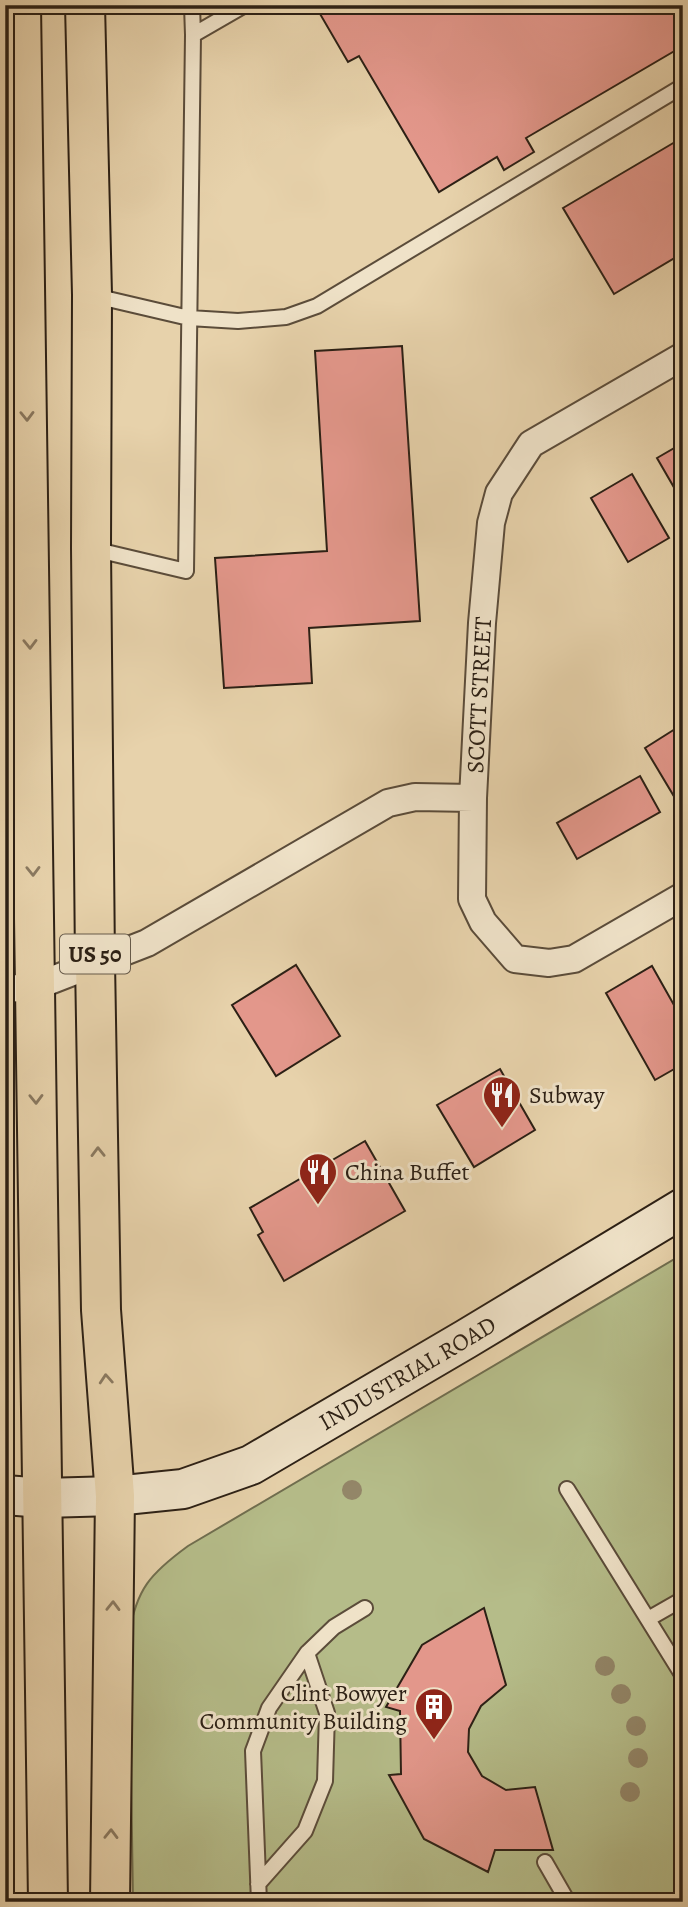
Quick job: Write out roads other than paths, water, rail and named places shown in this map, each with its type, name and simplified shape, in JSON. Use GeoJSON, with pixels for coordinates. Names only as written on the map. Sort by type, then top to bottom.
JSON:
{"type":"FeatureCollection","features":[{"type":"Feature","properties":{"kind":"main road","name":"US 50"},"geometry":{"type":"LineString","coordinates":[[21,5],[20,988],[43,1498],[48,1902]]}},
{"type":"Feature","properties":{"kind":"main road","name":"US 50"},"geometry":{"type":"LineString","coordinates":[[85,5],[92,295],[95,962],[101,1310],[114,1496],[110,1902]]}},
{"type":"Feature","properties":{"kind":"main road","name":"INDUSTRIAL ROAD"},"geometry":{"type":"LineString","coordinates":[[5,1494],[43,1498],[114,1496],[183,1489],[251,1465],[683,1208]]}},
{"type":"Feature","properties":{"kind":"street","name":"SCOTT STREET"},"geometry":{"type":"LineString","coordinates":[[20,988],[147,943],[388,803],[415,797],[473,798],[491,523],[499,493],[531,444],[683,356]]}},
{"type":"Feature","properties":{"kind":"street"},"geometry":{"type":"LineString","coordinates":[[473,798],[472,899],[483,922],[515,959],[549,963],[574,959],[683,896]]}},
{"type":"Feature","properties":{"kind":"lane"},"geometry":{"type":"LineString","coordinates":[[92,548],[186,571],[192,5]]}},
{"type":"Feature","properties":{"kind":"lane"},"geometry":{"type":"LineString","coordinates":[[193,36],[245,5]]}},
{"type":"Feature","properties":{"kind":"lane"},"geometry":{"type":"LineString","coordinates":[[92,295],[189,318],[238,321],[286,317],[317,306],[683,86]]}},
{"type":"Feature","properties":{"kind":"lane"},"geometry":{"type":"LineString","coordinates":[[567,1489],[683,1676]]}},
{"type":"Feature","properties":{"kind":"lane"},"geometry":{"type":"LineString","coordinates":[[648,1619],[683,1599]]}},
{"type":"Feature","properties":{"kind":"lane"},"geometry":{"type":"LineString","coordinates":[[259,1902],[253,1751],[269,1707],[307,1653],[334,1627],[365,1608]]}},
{"type":"Feature","properties":{"kind":"lane"},"geometry":{"type":"LineString","coordinates":[[258,1884],[305,1830],[325,1781],[327,1713],[307,1653]]}},
{"type":"Feature","properties":{"kind":"lane"},"geometry":{"type":"LineString","coordinates":[[545,1862],[568,1902]]}},
{"type":"Feature","properties":{"kind":"place","name":"Subway"},"geometry":{"type":"Point","coordinates":[502,1129]}},
{"type":"Feature","properties":{"kind":"place","name":"China Buffet"},"geometry":{"type":"Point","coordinates":[318,1206]}},
{"type":"Feature","properties":{"kind":"place","name":"Clint Bowyer Community Building"},"geometry":{"type":"Point","coordinates":[434,1741]}}]}
